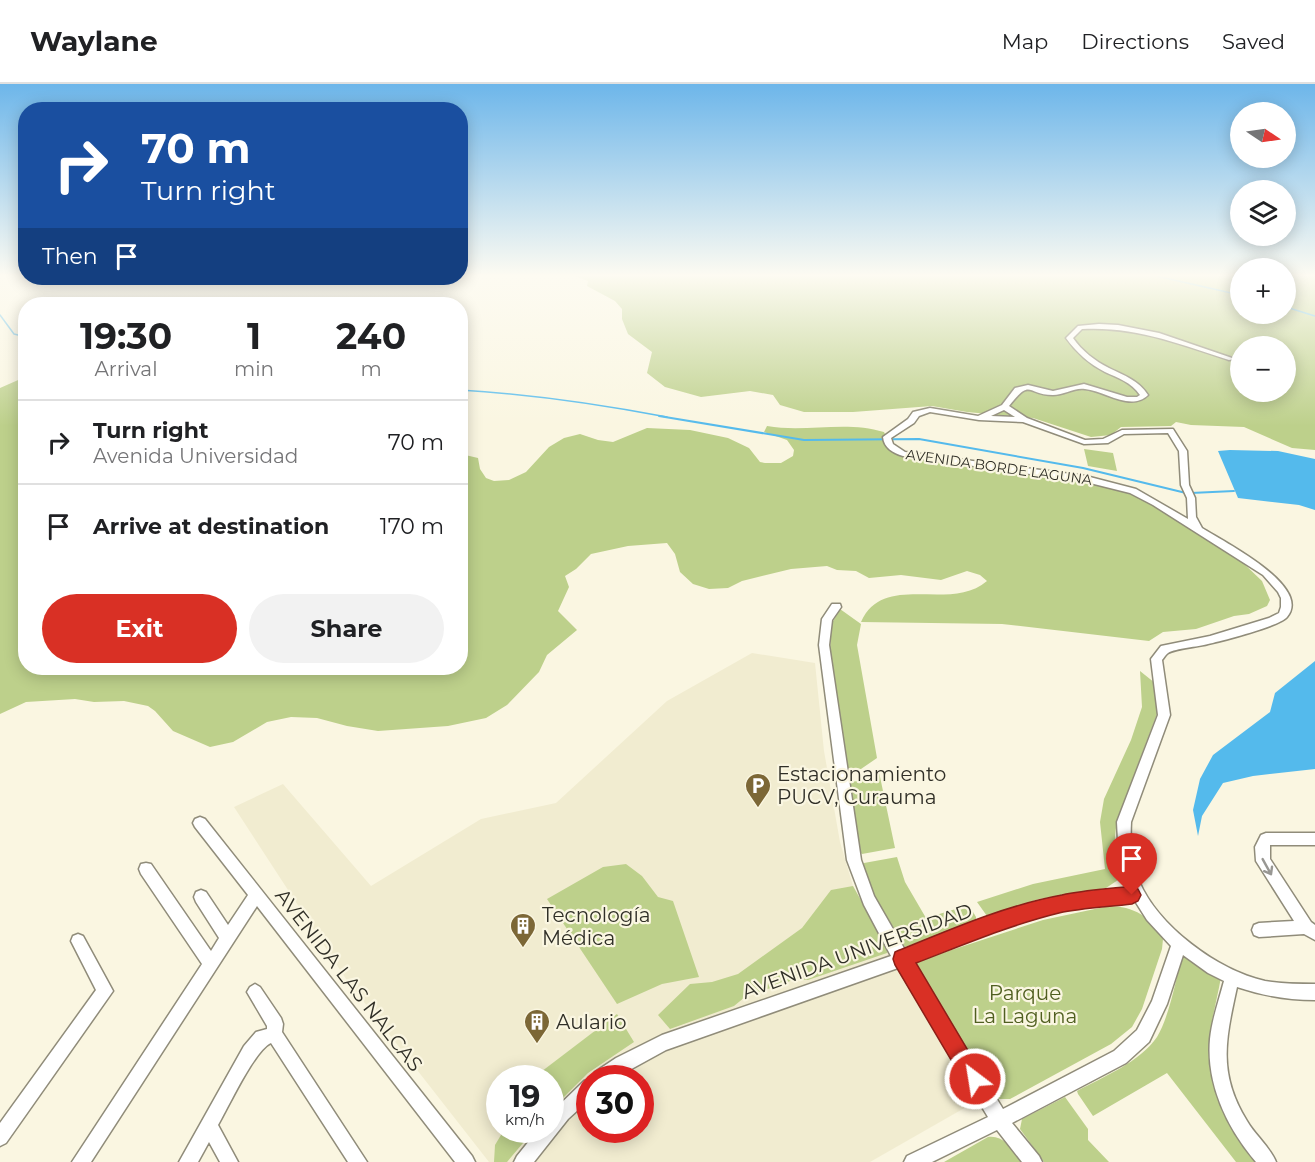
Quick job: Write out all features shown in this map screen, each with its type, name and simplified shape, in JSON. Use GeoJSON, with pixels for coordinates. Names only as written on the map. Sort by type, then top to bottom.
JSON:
{"type":"FeatureCollection","features":[{"type":"Feature","properties":{"kind":"street"},"geometry":{"type":"LineString","coordinates":[[979,418],[1005,407],[1018,390],[1028,387],[1053,393],[1084,386],[1127,399],[1138,399],[1144,395],[1133,381],[1105,369],[1076,348],[1069,338],[1080,327],[1091,325]]}},
{"type":"Feature","properties":{"kind":"street"},"geometry":{"type":"LineString","coordinates":[[1096,325],[1165,337],[1230,359]]}},
{"type":"Feature","properties":{"kind":"street"},"geometry":{"type":"LineString","coordinates":[[1005,407],[1024,420],[1084,442],[1105,441],[1122,432],[1170,430],[1183,451],[1185,485],[1191,498],[1191,517],[1200,532]]}},
{"type":"Feature","properties":{"kind":"street","name":"AVENIDA BORDE LAGUNA"},"geometry":{"type":"LineString","coordinates":[[979,418],[930,410],[922,411],[887,437],[887,442],[891,448],[903,454],[983,464],[1112,485],[1147,497],[1274,580],[1286,598],[1283,615],[1273,621],[1210,640],[1165,649],[1156,659],[1164,715],[1124,822],[1123,834],[1129,870],[1138,894],[1153,916],[1179,944],[1232,977],[1279,991],[1315,992]]}},
{"type":"Feature","properties":{"kind":"street"},"geometry":{"type":"LineString","coordinates":[[979,418],[1024,420]]}},
{"type":"Feature","properties":{"kind":"street"},"geometry":{"type":"LineString","coordinates":[[836,607],[827,620],[824,645],[854,860],[862,886],[902,959],[1000,1120],[1033,1162]]}},
{"type":"Feature","properties":{"kind":"street","name":"AVENIDA LAS NALCAS"},"geometry":{"type":"LineString","coordinates":[[200,824],[466,1162]]}},
{"type":"Feature","properties":{"kind":"street"},"geometry":{"type":"LineString","coordinates":[[1310,930],[1263,861],[1262,847],[1266,839],[1315,839]]}},
{"type":"Feature","properties":{"kind":"street"},"geometry":{"type":"LineString","coordinates":[[146,869],[210,962]]}},
{"type":"Feature","properties":{"kind":"street"},"geometry":{"type":"LineString","coordinates":[[1113,897],[1123,888],[1129,870]]}},
{"type":"Feature","properties":{"kind":"street","name":"AVENIDA UNIVERSIDAD"},"geometry":{"type":"LineString","coordinates":[[620,1065],[662,1043],[902,959],[989,925],[1041,909],[1138,894]]}},
{"type":"Feature","properties":{"kind":"street"},"geometry":{"type":"LineString","coordinates":[[81,1162],[256,895]]}},
{"type":"Feature","properties":{"kind":"street"},"geometry":{"type":"LineString","coordinates":[[201,897],[227,937]]}},
{"type":"Feature","properties":{"kind":"street"},"geometry":{"type":"LineString","coordinates":[[1113,897],[1137,904],[1153,916]]}},
{"type":"Feature","properties":{"kind":"street"},"geometry":{"type":"LineString","coordinates":[[1259,930],[1310,930]]}},
{"type":"Feature","properties":{"kind":"street"},"geometry":{"type":"LineString","coordinates":[[0,1137],[105,991],[78,941]]}},
{"type":"Feature","properties":{"kind":"street"},"geometry":{"type":"LineString","coordinates":[[914,1162],[1120,1057],[1143,1036],[1159,1004],[1179,944]]}},
{"type":"Feature","properties":{"kind":"street"},"geometry":{"type":"LineString","coordinates":[[1232,977],[1218,1039],[1218,1075],[1233,1114],[1267,1162]]}},
{"type":"Feature","properties":{"kind":"street"},"geometry":{"type":"LineString","coordinates":[[255,992],[275,1024],[274,1034],[358,1162]]}},
{"type":"Feature","properties":{"kind":"street"},"geometry":{"type":"LineString","coordinates":[[188,1162],[250,1052],[262,1038],[274,1034]]}},
{"type":"Feature","properties":{"kind":"street"},"geometry":{"type":"LineString","coordinates":[[564,1111],[576,1100]]}},
{"type":"Feature","properties":{"kind":"street"},"geometry":{"type":"LineString","coordinates":[[209,1124],[230,1162]]}},
{"type":"Feature","properties":{"kind":"street"},"geometry":{"type":"LineString","coordinates":[[523,1162],[539,1143]]}},
{"type":"Feature","properties":{"kind":"shaded area"},"geometry":{"type":"Polygon","coordinates":[[[752,653],[815,663],[824,751],[840,842],[853,886],[975,1102],[870,1162],[489,1162],[346,979],[234,807],[283,784],[371,886],[481,819],[556,803],[667,701],[752,653]]]}},
{"type":"Feature","properties":{"kind":"green space"},"geometry":{"type":"Polygon","coordinates":[[[625,325],[1315,325],[1315,450],[1292,448],[1244,427],[1191,425],[1176,422],[1171,426],[1121,427],[1111,435],[1091,437],[1033,418],[967,412],[932,406],[853,412],[804,412],[780,405],[773,395],[750,391],[701,397],[665,387],[647,373],[652,352],[628,334],[625,325]]]}},
{"type":"Feature","properties":{"kind":"green space"},"geometry":{"type":"Polygon","coordinates":[[[18,380],[18,675],[468,675],[468,456],[478,458],[480,469],[486,478],[494,481],[509,480],[526,472],[549,447],[564,438],[580,434],[613,442],[647,428],[690,430],[728,438],[749,448],[760,462],[781,463],[793,456],[794,450],[787,440],[764,432],[767,426],[782,428],[855,427],[884,432],[890,444],[899,452],[1083,479],[1138,495],[1240,560],[1262,581],[1270,600],[1267,606],[1249,614],[1234,616],[1196,629],[1163,632],[1149,641],[1002,624],[861,622],[872,607],[885,599],[901,595],[955,594],[972,590],[987,581],[980,575],[967,571],[941,580],[901,575],[869,578],[856,571],[837,570],[827,566],[791,569],[742,581],[728,588],[709,589],[693,584],[680,572],[675,554],[667,543],[628,546],[591,554],[565,576],[569,587],[558,611],[577,630],[547,655],[539,672],[507,705],[486,718],[448,726],[378,731],[317,718],[291,717],[267,722],[233,742],[210,747],[173,731],[148,706],[124,701],[94,702],[75,699],[26,702],[0,714],[0,388],[18,380]]]}},
{"type":"Feature","properties":{"kind":"green space"},"geometry":{"type":"Polygon","coordinates":[[[1084,449],[1113,453],[1117,471],[1088,466],[1084,449]]]}},
{"type":"Feature","properties":{"kind":"green space"},"geometry":{"type":"Polygon","coordinates":[[[840,609],[861,624],[857,645],[877,758],[861,769],[848,768],[830,648],[832,623],[840,609]]]}},
{"type":"Feature","properties":{"kind":"green space"},"geometry":{"type":"Polygon","coordinates":[[[1140,671],[1155,683],[1157,714],[1117,820],[1115,836],[1120,874],[1118,880],[1106,888],[1039,899],[987,916],[977,902],[1033,884],[1105,869],[1100,822],[1104,799],[1131,740],[1142,707],[1140,671]]]}},
{"type":"Feature","properties":{"kind":"green space"},"geometry":{"type":"Polygon","coordinates":[[[879,772],[895,848],[862,854],[859,851],[850,782],[866,780],[879,772]]]}},
{"type":"Feature","properties":{"kind":"green space"},"geometry":{"type":"Polygon","coordinates":[[[897,857],[905,882],[926,918],[969,905],[976,921],[905,947],[868,885],[862,866],[864,863],[897,857]]]}},
{"type":"Feature","properties":{"kind":"green space"},"geometry":{"type":"Polygon","coordinates":[[[626,864],[642,876],[658,897],[673,901],[699,977],[662,984],[617,1004],[547,899],[603,867],[626,864]]]}},
{"type":"Feature","properties":{"kind":"green space"},"geometry":{"type":"Polygon","coordinates":[[[853,886],[888,949],[887,953],[808,980],[796,979],[745,997],[734,1006],[670,1029],[658,1015],[690,984],[712,982],[738,974],[802,928],[831,890],[853,886]]]}},
{"type":"Feature","properties":{"kind":"green space","name":"Parque La Laguna"},"geometry":{"type":"Polygon","coordinates":[[[1109,906],[1126,908],[1141,914],[1159,931],[1163,939],[1162,949],[1142,1009],[1132,1027],[1111,1044],[1010,1099],[998,1099],[988,1091],[915,966],[915,962],[1043,920],[1109,906]]]}},
{"type":"Feature","properties":{"kind":"green space"},"geometry":{"type":"Polygon","coordinates":[[[1183,953],[1221,977],[1210,1032],[1211,1066],[1228,1109],[1263,1162],[1236,1162],[1167,1073],[1093,1116],[1078,1094],[1077,1091],[1141,1054],[1157,1037],[1169,1007],[1183,953]]]}},
{"type":"Feature","properties":{"kind":"green space"},"geometry":{"type":"Polygon","coordinates":[[[617,1014],[634,1042],[600,1065],[576,1065],[576,1085],[564,1097],[564,1065],[550,1065],[617,1014]]]}},
{"type":"Feature","properties":{"kind":"green space"},"geometry":{"type":"Polygon","coordinates":[[[1065,1097],[1088,1129],[1088,1140],[1109,1162],[1044,1162],[1020,1129],[1022,1119],[1065,1097]]]}},
{"type":"Feature","properties":{"kind":"green space"},"geometry":{"type":"Polygon","coordinates":[[[988,1137],[1004,1141],[1022,1162],[944,1162],[988,1137]]]}},
{"type":"Feature","properties":{"kind":"green space"},"geometry":{"type":"Polygon","coordinates":[[[496,1143],[523,1143],[507,1162],[494,1162],[496,1143]]]}},
{"type":"Feature","properties":{"kind":"water"},"geometry":{"type":"Polygon","coordinates":[[[1218,451],[1278,451],[1315,459],[1315,510],[1299,505],[1238,498],[1218,451]]]}},
{"type":"Feature","properties":{"kind":"water"},"geometry":{"type":"Polygon","coordinates":[[[1315,661],[1315,769],[1253,776],[1223,783],[1202,816],[1198,836],[1193,810],[1200,779],[1213,755],[1270,712],[1275,693],[1315,661]]]}},
{"type":"Feature","properties":{"kind":"waterway"},"geometry":{"type":"LineString","coordinates":[[8,325],[14,334],[18,335]]}},
{"type":"Feature","properties":{"kind":"waterway"},"geometry":{"type":"LineString","coordinates":[[468,391],[564,400],[667,417]]}},
{"type":"Feature","properties":{"kind":"waterway"},"geometry":{"type":"LineString","coordinates":[[659,416],[804,440],[919,439],[1083,468],[1186,493]]}},
{"type":"Feature","properties":{"kind":"waterway"},"geometry":{"type":"LineString","coordinates":[[1191,493],[1234,491]]}},
{"type":"Feature","properties":{"kind":"place","name":"Estacionamiento PUCV, Curauma"},"geometry":{"type":"Point","coordinates":[758,809]}},
{"type":"Feature","properties":{"kind":"place","name":"Tecnología Médica"},"geometry":{"type":"Point","coordinates":[523,949]}},
{"type":"Feature","properties":{"kind":"place","name":"Aulario"},"geometry":{"type":"Point","coordinates":[537,1045]}},
{"type":"Feature","properties":{"kind":"route"},"geometry":{"type":"LineString","coordinates":[[975,1079],[902,959],[989,925],[1062,903],[1132,895]]}}]}
